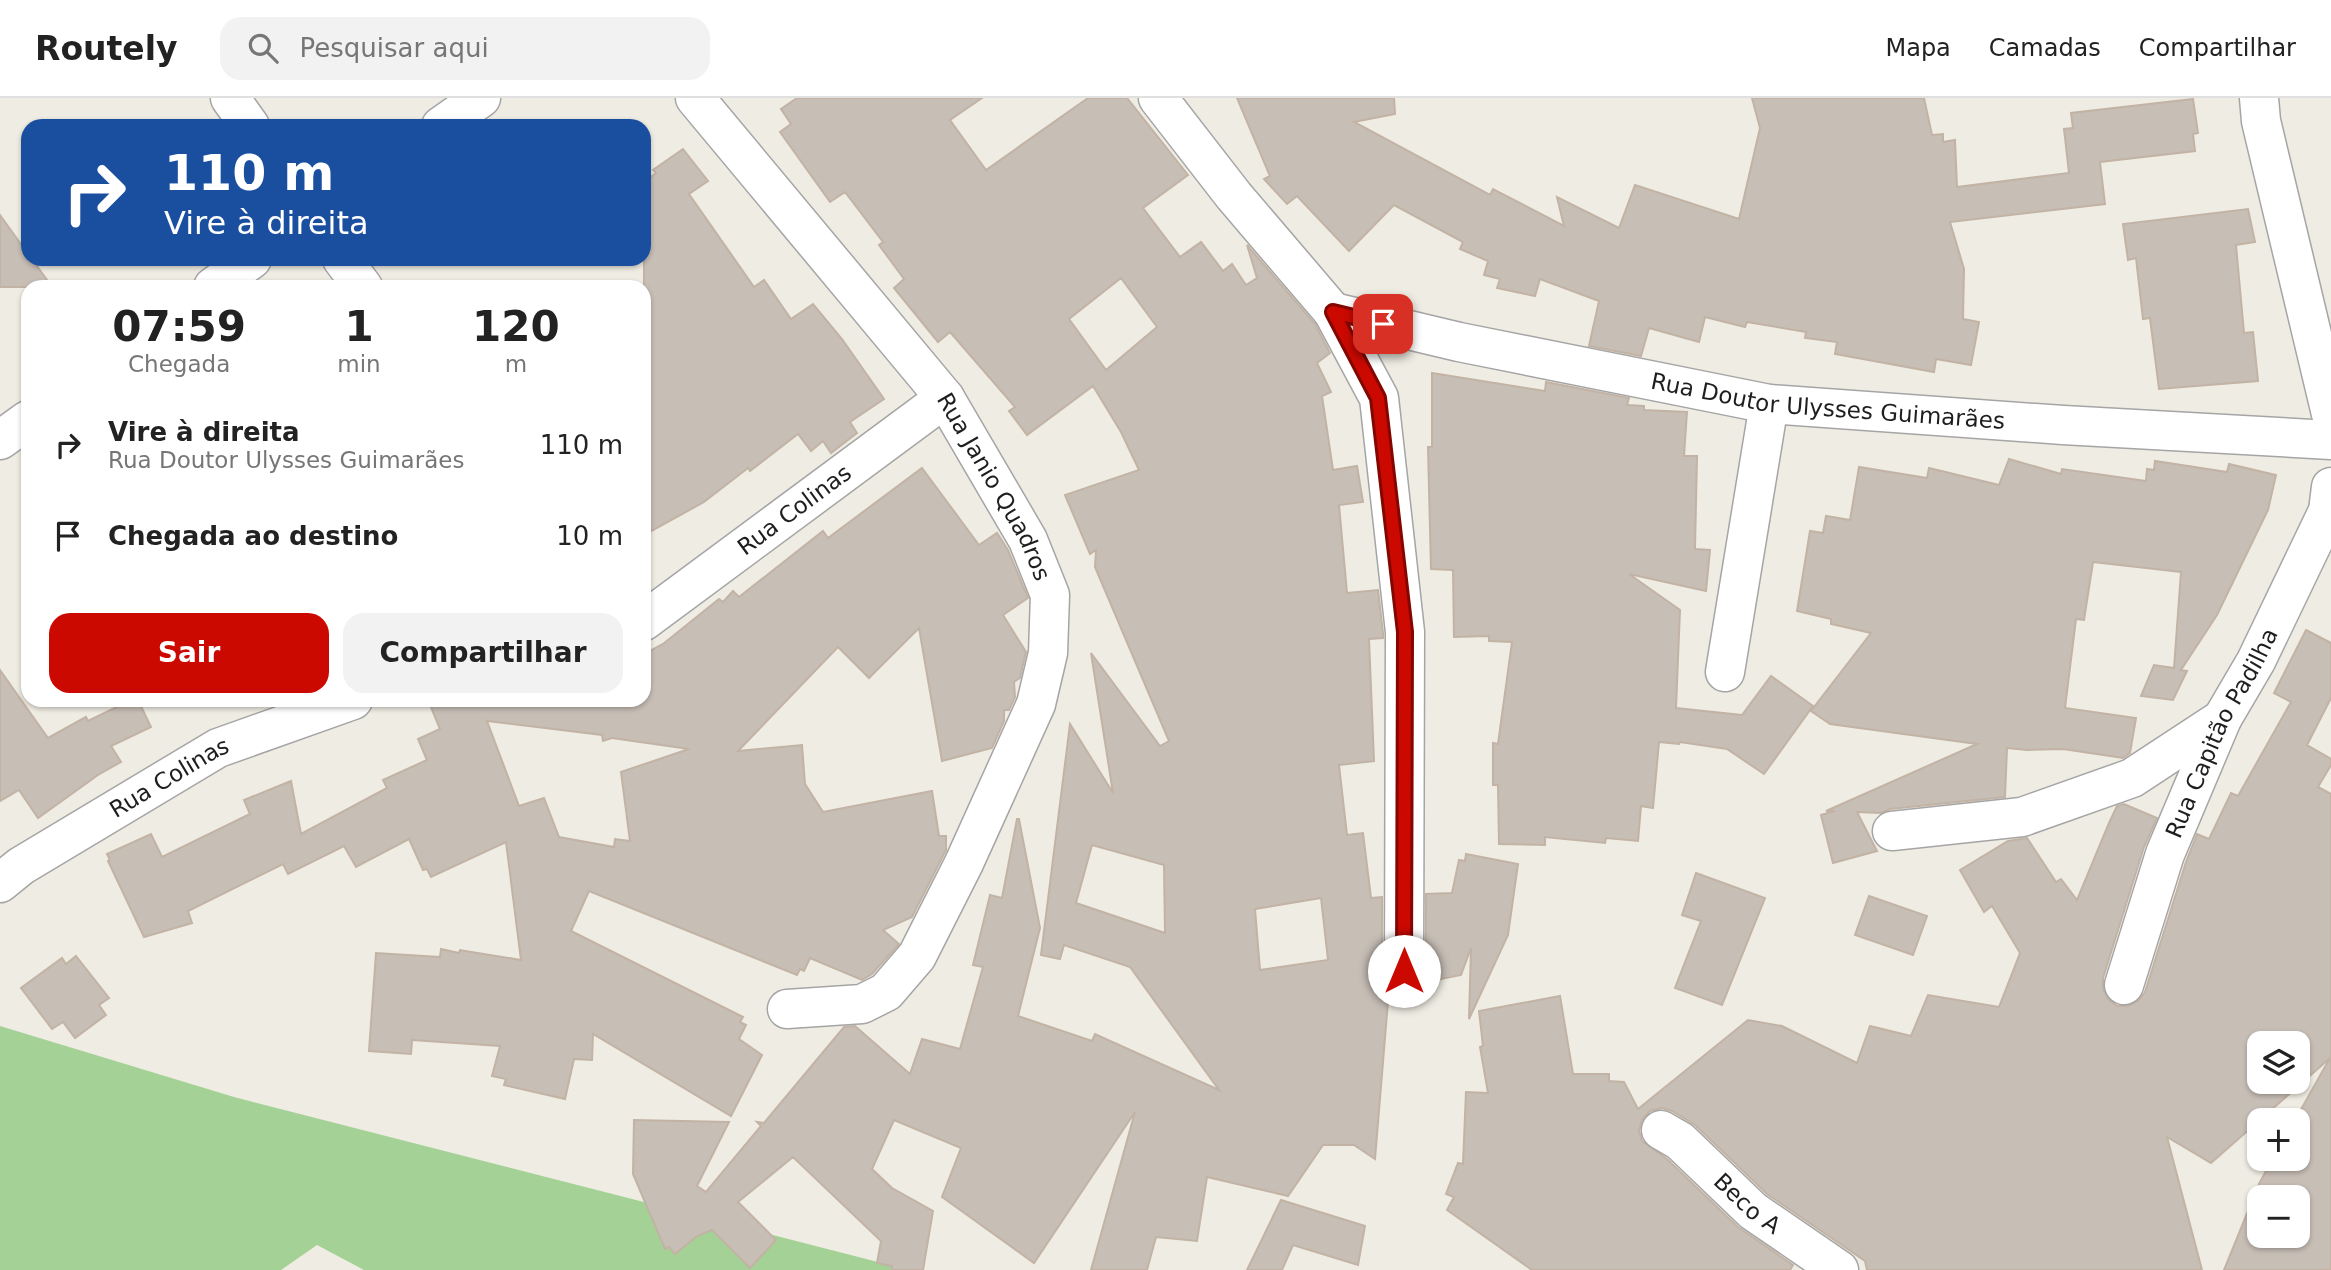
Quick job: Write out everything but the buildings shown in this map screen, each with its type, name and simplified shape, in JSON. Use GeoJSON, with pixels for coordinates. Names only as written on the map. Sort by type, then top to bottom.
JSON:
{"type":"FeatureCollection","features":[{"type":"Feature","properties":{"kind":"street"},"geometry":{"type":"LineString","coordinates":[[230,98],[245,119]]}},
{"type":"Feature","properties":{"kind":"street"},"geometry":{"type":"LineString","coordinates":[[451,119],[481,98]]}},
{"type":"Feature","properties":{"kind":"street","name":"Rua Janio Quadros"},"geometry":{"type":"LineString","coordinates":[[695,98],[945,398],[1028,540],[1050,595],[1048,653],[1036,704],[964,863],[916,956],[886,992],[862,1004],[787,1009]]}},
{"type":"Feature","properties":{"kind":"street"},"geometry":{"type":"LineString","coordinates":[[1158,98],[1234,196],[1333,312],[1378,398],[1405,632],[1404,971]]}},
{"type":"Feature","properties":{"kind":"street"},"geometry":{"type":"LineString","coordinates":[[2259,98],[2261,121],[2331,414]]}},
{"type":"Feature","properties":{"kind":"street"},"geometry":{"type":"LineString","coordinates":[[223,280],[242,266]]}},
{"type":"Feature","properties":{"kind":"street","name":"Rua Doutor Ulysses Guimarães"},"geometry":{"type":"LineString","coordinates":[[1333,312],[1459,342],[1769,404],[2331,440]]}},
{"type":"Feature","properties":{"kind":"street","name":"Rua Colinas"},"geometry":{"type":"LineString","coordinates":[[651,616],[945,398]]}},
{"type":"Feature","properties":{"kind":"street"},"geometry":{"type":"LineString","coordinates":[[1725,673],[1769,404]]}},
{"type":"Feature","properties":{"kind":"street"},"geometry":{"type":"LineString","coordinates":[[0,440],[21,425]]}},
{"type":"Feature","properties":{"kind":"street","name":"Rua Capitão Padilha"},"geometry":{"type":"LineString","coordinates":[[2124,985],[2165,854],[2222,719],[2256,661],[2328,511],[2331,486]]}},
{"type":"Feature","properties":{"kind":"street","name":"Rua Colinas"},"geometry":{"type":"LineString","coordinates":[[0,883],[21,866],[218,748],[333,707]]}},
{"type":"Feature","properties":{"kind":"street"},"geometry":{"type":"LineString","coordinates":[[1892,831],[2022,817],[2132,778],[2222,719]]}},
{"type":"Feature","properties":{"kind":"street","name":"Beco A"},"geometry":{"type":"LineString","coordinates":[[1661,1130],[1680,1142],[1753,1211],[1839,1270]]}},
{"type":"Feature","properties":{"kind":"green space"},"geometry":{"type":"Polygon","coordinates":[[[0,1026],[234,1097],[909,1270],[364,1270],[317,1245],[281,1270],[0,1270],[0,1026]]]}},
{"type":"Feature","properties":{"kind":"route"},"geometry":{"type":"LineString","coordinates":[[1383,324],[1333,312],[1378,398],[1405,632],[1404,971]]}}]}
